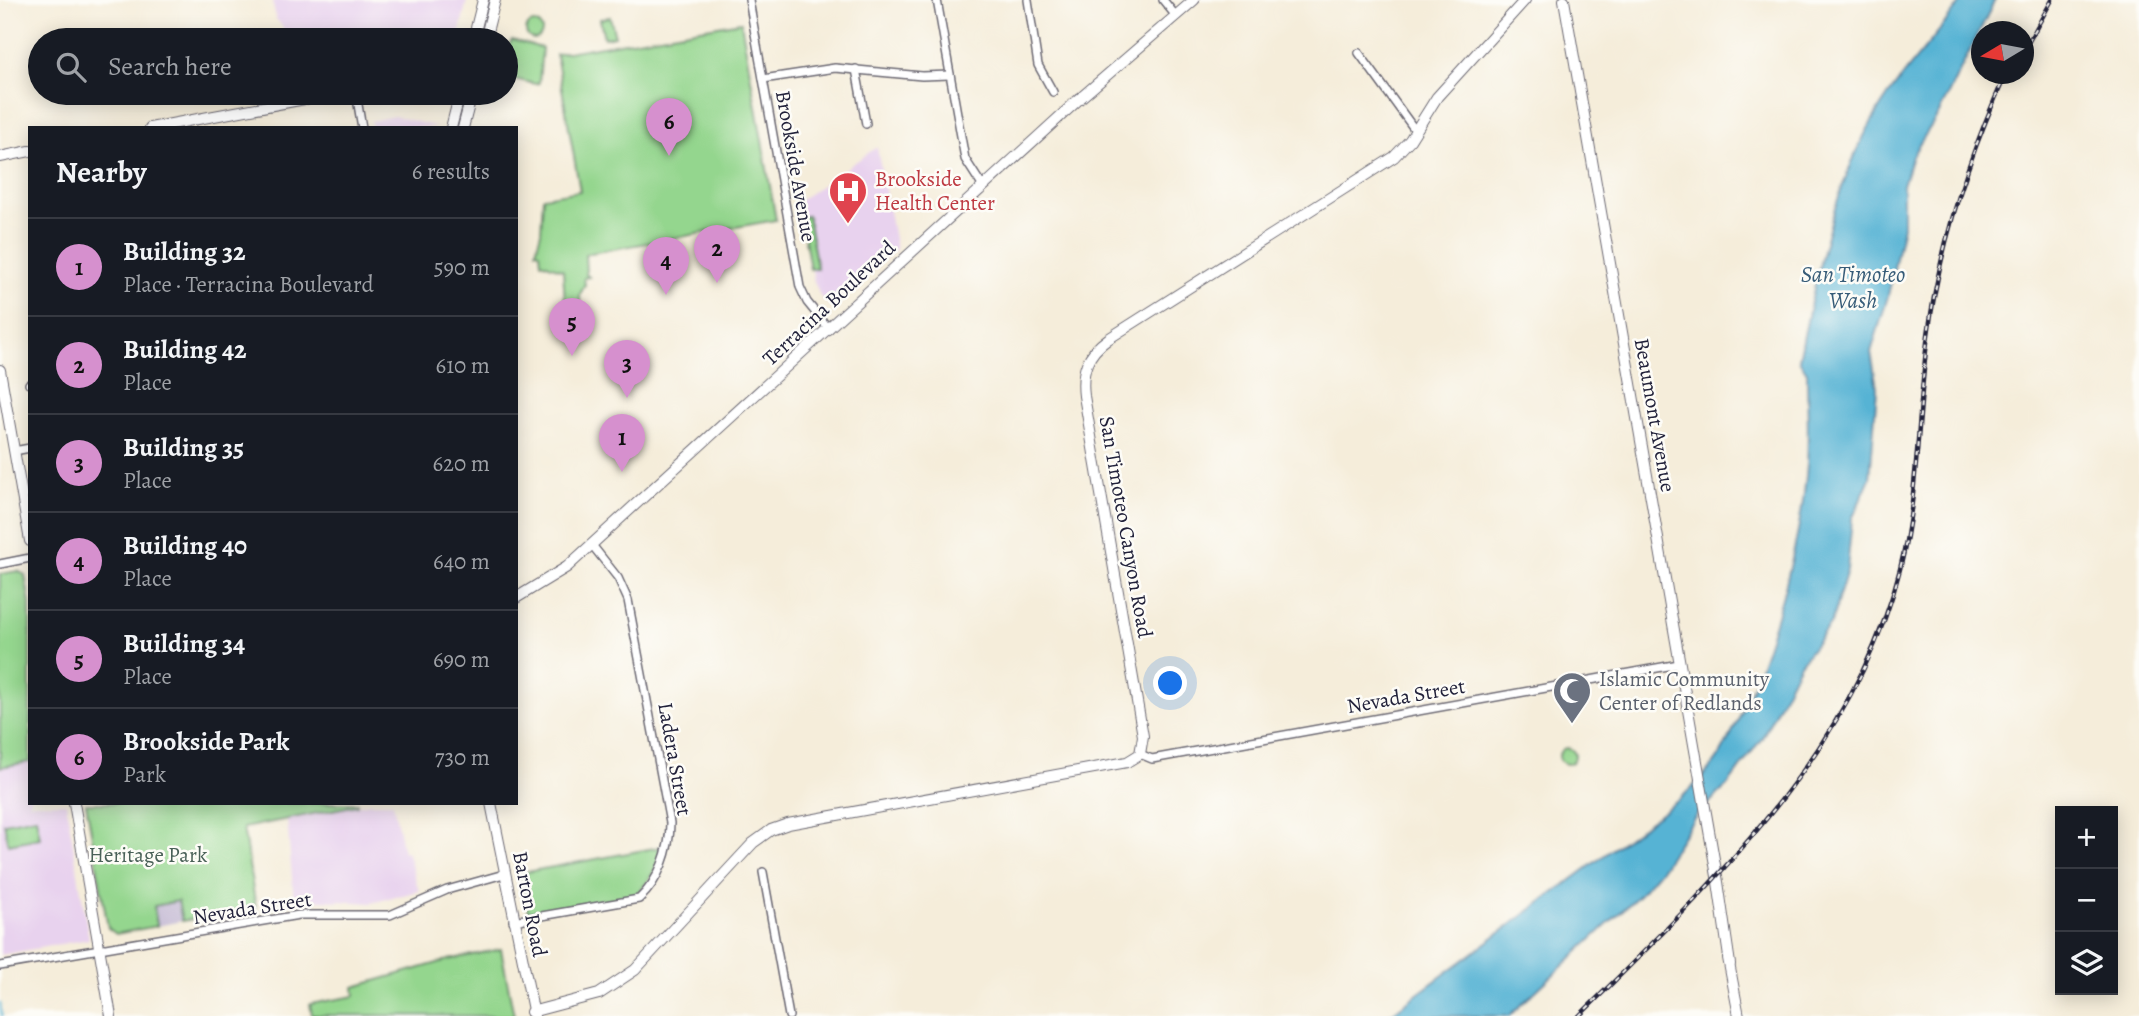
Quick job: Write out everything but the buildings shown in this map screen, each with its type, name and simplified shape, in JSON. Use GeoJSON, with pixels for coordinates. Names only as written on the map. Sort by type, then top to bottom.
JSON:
{"type":"FeatureCollection","features":[{"type":"Feature","properties":{"kind":"main road"},"geometry":{"type":"LineString","coordinates":[[476,28],[483,0]]}},
{"type":"Feature","properties":{"kind":"main road"},"geometry":{"type":"LineString","coordinates":[[488,28],[495,0]]}},
{"type":"Feature","properties":{"kind":"main road","name":"Terracina Boulevard"},"geometry":{"type":"LineString","coordinates":[[518,597],[548,581],[592,545],[983,187],[1194,0]]}},
{"type":"Feature","properties":{"kind":"main road","name":"San Timoteo Canyon Road"},"geometry":{"type":"LineString","coordinates":[[1140,754],[1143,736],[1084,396],[1083,376],[1086,361],[1094,349],[1108,339],[1394,157],[1437,97],[1525,0]]}},
{"type":"Feature","properties":{"kind":"main road","name":"Beaumont Avenue"},"geometry":{"type":"LineString","coordinates":[[1564,0],[1738,1016]]}},
{"type":"Feature","properties":{"kind":"main road"},"geometry":{"type":"LineString","coordinates":[[160,126],[273,105]]}},
{"type":"Feature","properties":{"kind":"main road"},"geometry":{"type":"LineString","coordinates":[[452,126],[457,105]]}},
{"type":"Feature","properties":{"kind":"main road"},"geometry":{"type":"LineString","coordinates":[[464,126],[469,105]]}},
{"type":"Feature","properties":{"kind":"main road"},"geometry":{"type":"LineString","coordinates":[[0,157],[28,151]]}},
{"type":"Feature","properties":{"kind":"main road"},"geometry":{"type":"LineString","coordinates":[[0,370],[28,530]]}},
{"type":"Feature","properties":{"kind":"main road"},"geometry":{"type":"LineString","coordinates":[[532,1015],[599,994],[635,970],[753,843],[771,830],[802,821],[1127,762],[1140,754]]}},
{"type":"Feature","properties":{"kind":"main road"},"geometry":{"type":"LineString","coordinates":[[74,805],[111,1016]]}},
{"type":"Feature","properties":{"kind":"main road","name":"Barton Road"},"geometry":{"type":"LineString","coordinates":[[491,805],[532,1015]]}},
{"type":"Feature","properties":{"kind":"street","name":"Brookside Avenue"},"geometry":{"type":"LineString","coordinates":[[752,0],[763,79],[800,287],[807,302],[829,329]]}},
{"type":"Feature","properties":{"kind":"street"},"geometry":{"type":"LineString","coordinates":[[937,0],[965,159],[983,187]]}},
{"type":"Feature","properties":{"kind":"street"},"geometry":{"type":"LineString","coordinates":[[1028,0],[1038,65],[1054,92]]}},
{"type":"Feature","properties":{"kind":"street"},"geometry":{"type":"LineString","coordinates":[[1163,0],[1176,16]]}},
{"type":"Feature","properties":{"kind":"street"},"geometry":{"type":"LineString","coordinates":[[1359,52],[1415,130]]}},
{"type":"Feature","properties":{"kind":"street"},"geometry":{"type":"LineString","coordinates":[[763,79],[812,69],[856,69],[922,76],[950,75]]}},
{"type":"Feature","properties":{"kind":"street"},"geometry":{"type":"LineString","coordinates":[[856,69],[866,124]]}},
{"type":"Feature","properties":{"kind":"street"},"geometry":{"type":"LineString","coordinates":[[358,105],[362,126]]}},
{"type":"Feature","properties":{"kind":"street"},"geometry":{"type":"LineString","coordinates":[[14,451],[28,448]]}},
{"type":"Feature","properties":{"kind":"street","name":"Ladera Street"},"geometry":{"type":"LineString","coordinates":[[513,920],[639,899],[655,879],[669,841],[670,823],[628,600],[618,578],[592,545]]}},
{"type":"Feature","properties":{"kind":"street"},"geometry":{"type":"LineString","coordinates":[[0,564],[28,558]]}},
{"type":"Feature","properties":{"kind":"street","name":"Nevada Street"},"geometry":{"type":"LineString","coordinates":[[1140,754],[1152,759],[1679,664]]}},
{"type":"Feature","properties":{"kind":"street"},"geometry":{"type":"LineString","coordinates":[[763,872],[789,1016]]}},
{"type":"Feature","properties":{"kind":"street","name":"Nevada Street"},"geometry":{"type":"LineString","coordinates":[[0,966],[299,915],[390,915],[447,890],[504,874]]}},
{"type":"Feature","properties":{"kind":"shaded area"},"geometry":{"type":"Polygon","coordinates":[[[272,0],[467,0],[461,28],[283,28],[276,19],[272,0]]]}},
{"type":"Feature","properties":{"kind":"shaded area"},"geometry":{"type":"Polygon","coordinates":[[[394,116],[434,126],[372,126],[371,121],[394,116]]]}},
{"type":"Feature","properties":{"kind":"shaded area","name":"Brookside Health Center"},"geometry":{"type":"Polygon","coordinates":[[[877,147],[896,249],[831,307],[820,296],[814,281],[799,201],[877,147]]]}},
{"type":"Feature","properties":{"kind":"shaded area"},"geometry":{"type":"Polygon","coordinates":[[[28,762],[28,805],[66,805],[89,939],[0,955],[0,767],[28,762]]]}},
{"type":"Feature","properties":{"kind":"shaded area"},"geometry":{"type":"Polygon","coordinates":[[[359,805],[393,805],[403,852],[407,851],[419,891],[371,903],[305,899],[294,901],[287,820],[359,805]]]}},
{"type":"Feature","properties":{"kind":"shaded area"},"geometry":{"type":"Polygon","coordinates":[[[179,901],[182,921],[157,926],[153,906],[179,901]]]}},
{"type":"Feature","properties":{"kind":"green space"},"geometry":{"type":"Polygon","coordinates":[[[610,17],[615,36],[604,38],[600,19],[610,17]]]}},
{"type":"Feature","properties":{"kind":"green space"},"geometry":{"type":"Polygon","coordinates":[[[741,22],[776,220],[585,254],[586,274],[589,277],[584,278],[585,285],[580,294],[581,335],[561,328],[560,316],[565,302],[563,270],[541,262],[540,252],[536,251],[541,232],[543,197],[580,191],[556,54],[741,22]]]}},
{"type":"Feature","properties":{"kind":"green space"},"geometry":{"type":"Polygon","coordinates":[[[534,23],[540,25],[540,37],[534,39],[528,37],[526,31],[528,25],[534,23]]]}},
{"type":"Feature","properties":{"kind":"green space"},"geometry":{"type":"Polygon","coordinates":[[[518,42],[542,48],[539,83],[518,80],[518,42]]]}},
{"type":"Feature","properties":{"kind":"green space"},"geometry":{"type":"Polygon","coordinates":[[[808,216],[817,268],[810,269],[801,217],[808,216]]]}},
{"type":"Feature","properties":{"kind":"green space"},"geometry":{"type":"Polygon","coordinates":[[[18,571],[25,575],[28,592],[28,762],[0,767],[0,574],[18,571]]]}},
{"type":"Feature","properties":{"kind":"green space"},"geometry":{"type":"Polygon","coordinates":[[[1564,748],[1570,748],[1575,756],[1573,762],[1564,764],[1559,759],[1559,753],[1564,748]]]}},
{"type":"Feature","properties":{"kind":"green space","name":"Heritage Park"},"geometry":{"type":"Polygon","coordinates":[[[86,805],[357,805],[243,828],[256,908],[182,921],[178,901],[154,906],[157,926],[116,934],[108,928],[86,805]]]}},
{"type":"Feature","properties":{"kind":"green space"},"geometry":{"type":"Polygon","coordinates":[[[36,817],[40,838],[8,844],[4,823],[36,817]]]}},
{"type":"Feature","properties":{"kind":"green space"},"geometry":{"type":"Polygon","coordinates":[[[660,847],[652,874],[644,887],[633,896],[528,912],[521,873],[660,847]]]}},
{"type":"Feature","properties":{"kind":"green space"},"geometry":{"type":"Polygon","coordinates":[[[501,949],[514,1016],[312,1015],[310,1004],[355,996],[354,987],[448,960],[501,949]]]}},
{"type":"Feature","properties":{"kind":"water","name":"San Timoteo Wash"},"geometry":{"type":"Polygon","coordinates":[[[1962,0],[1995,0],[1985,21],[1971,21],[1971,48],[1939,113],[1912,156],[1903,185],[1903,226],[1888,296],[1871,352],[1877,388],[1870,478],[1852,519],[1847,570],[1831,623],[1800,664],[1762,738],[1727,786],[1696,815],[1663,867],[1640,894],[1509,1016],[1388,1016],[1680,799],[1708,771],[1722,751],[1766,651],[1789,573],[1797,534],[1808,441],[1807,373],[1799,360],[1828,232],[1862,139],[1898,82],[1962,0]]]}},
{"type":"Feature","properties":{"kind":"waterway"},"geometry":{"type":"LineString","coordinates":[[0,1003],[2,1016]]}},
{"type":"Feature","properties":{"kind":"railway"},"geometry":{"type":"LineString","coordinates":[[2034,32],[2052,0]]}},
{"type":"Feature","properties":{"kind":"railway"},"geometry":{"type":"LineString","coordinates":[[1579,1016],[1678,918],[1771,813],[1812,757],[1849,698],[1878,636],[1900,569],[1911,511],[1928,335],[1940,267],[1968,169],[2001,84]]}},
{"type":"Feature","properties":{"kind":"place","name":"Brookside Park"},"geometry":{"type":"Point","coordinates":[669,156]}},
{"type":"Feature","properties":{"kind":"place","name":"Brookside Health Center"},"geometry":{"type":"Point","coordinates":[848,225]}},
{"type":"Feature","properties":{"kind":"place","name":"Building 42"},"geometry":{"type":"Point","coordinates":[717,283]}},
{"type":"Feature","properties":{"kind":"place","name":"Building 40"},"geometry":{"type":"Point","coordinates":[666,295]}},
{"type":"Feature","properties":{"kind":"place","name":"Building 34"},"geometry":{"type":"Point","coordinates":[572,356]}},
{"type":"Feature","properties":{"kind":"place","name":"Building 35"},"geometry":{"type":"Point","coordinates":[627,398]}},
{"type":"Feature","properties":{"kind":"place","name":"Building 32"},"geometry":{"type":"Point","coordinates":[622,472]}},
{"type":"Feature","properties":{"kind":"place","name":"Islamic Community Center of Redlands"},"geometry":{"type":"Point","coordinates":[1572,725]}}]}
